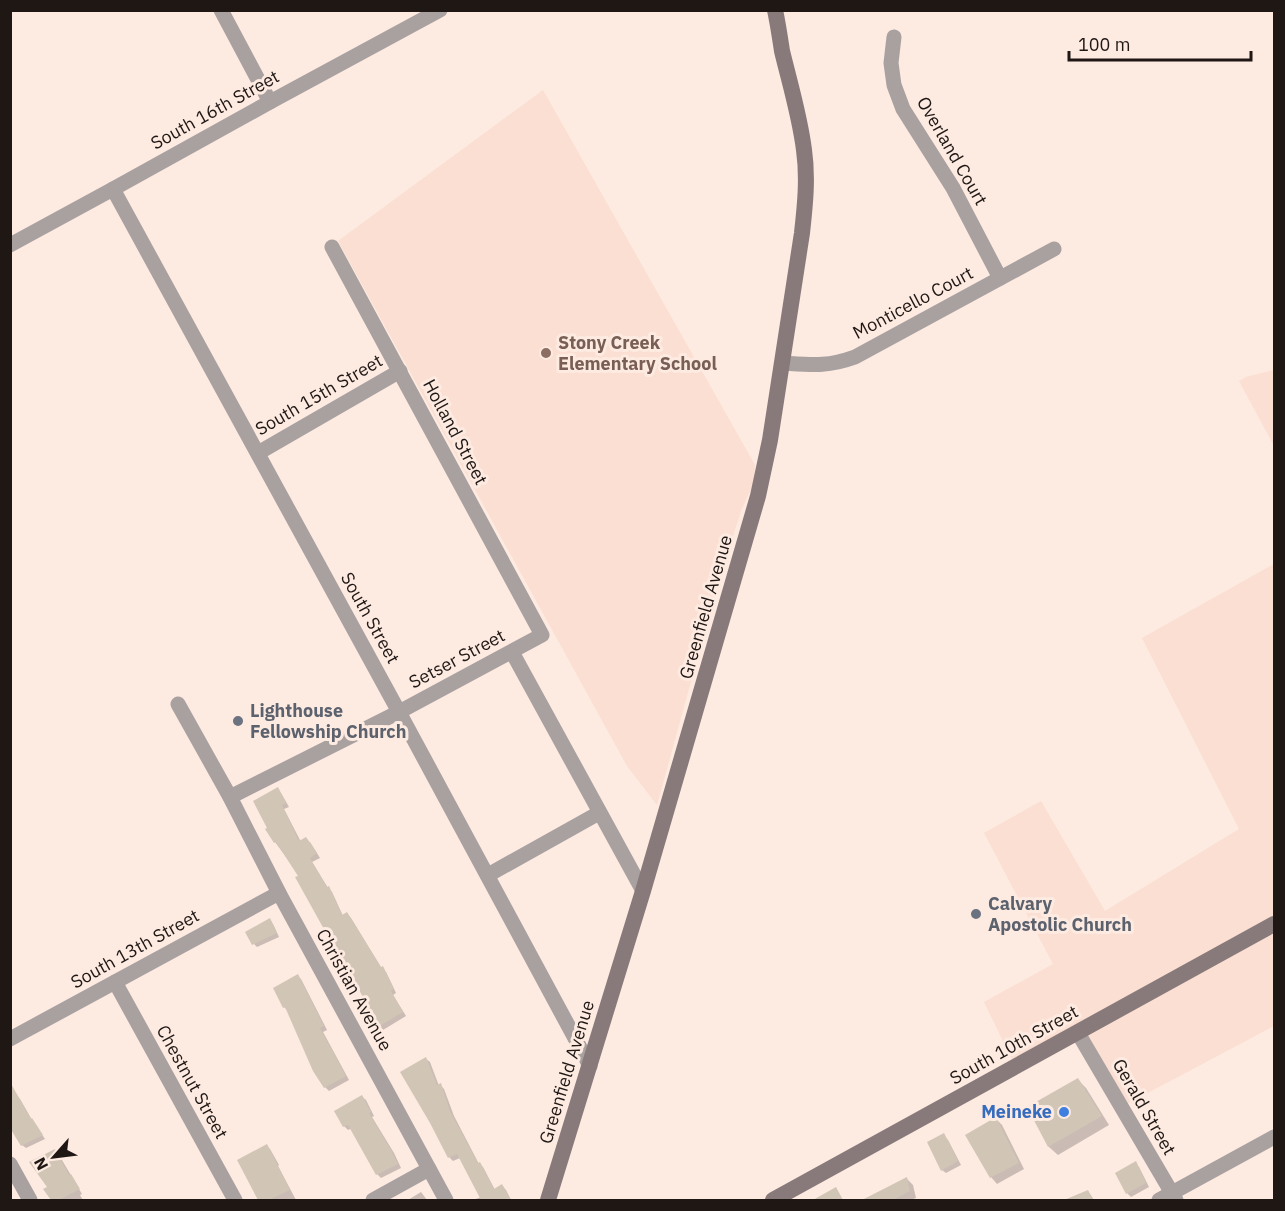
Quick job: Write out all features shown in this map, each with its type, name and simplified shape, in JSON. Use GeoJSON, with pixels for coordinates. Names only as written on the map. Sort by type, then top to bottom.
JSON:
{"type":"FeatureCollection","features":[{"type":"Feature","properties":{"kind":"main road","name":"Greenfield Avenue"},"geometry":{"type":"LineString","coordinates":[[548,1200],[643,891],[758,496],[770,440],[802,233],[806,168],[797,112],[782,51],[775,10]]}},
{"type":"Feature","properties":{"kind":"main road","name":"South 10th Street"},"geometry":{"type":"LineString","coordinates":[[773,1200],[1275,924]]}},
{"type":"Feature","properties":{"kind":"street"},"geometry":{"type":"LineString","coordinates":[[221,10],[270,102]]}},
{"type":"Feature","properties":{"kind":"street","name":"South 16th Street"},"geometry":{"type":"LineString","coordinates":[[10,245],[440,10]]}},
{"type":"Feature","properties":{"kind":"street","name":"Overland Court"},"geometry":{"type":"LineString","coordinates":[[894,37],[891,63],[894,85],[903,109],[953,188],[1000,278]]}},
{"type":"Feature","properties":{"kind":"street","name":"South Street"},"geometry":{"type":"LineString","coordinates":[[113,189],[590,1066]]}},
{"type":"Feature","properties":{"kind":"street","name":"Holland Street"},"geometry":{"type":"LineString","coordinates":[[332,248],[542,635]]}},
{"type":"Feature","properties":{"kind":"street","name":"Monticello Court"},"geometry":{"type":"LineString","coordinates":[[783,363],[826,365],[855,357],[1054,249]]}},
{"type":"Feature","properties":{"kind":"street","name":"South 15th Street"},"geometry":{"type":"LineString","coordinates":[[258,453],[400,372]]}},
{"type":"Feature","properties":{"kind":"street","name":"Setser Street"},"geometry":{"type":"LineString","coordinates":[[230,797],[399,712],[542,635]]}},
{"type":"Feature","properties":{"kind":"street"},"geometry":{"type":"LineString","coordinates":[[512,652],[643,891]]}},
{"type":"Feature","properties":{"kind":"street","name":"Christian Avenue"},"geometry":{"type":"LineString","coordinates":[[178,704],[446,1200]]}},
{"type":"Feature","properties":{"kind":"street"},"geometry":{"type":"LineString","coordinates":[[488,875],[599,813]]}},
{"type":"Feature","properties":{"kind":"street","name":"South 13th Street"},"geometry":{"type":"LineString","coordinates":[[10,1039],[279,892]]}},
{"type":"Feature","properties":{"kind":"street","name":"Chestnut Street"},"geometry":{"type":"LineString","coordinates":[[115,982],[235,1200]]}},
{"type":"Feature","properties":{"kind":"street","name":"Gerald Street"},"geometry":{"type":"LineString","coordinates":[[1078,1033],[1169,1198]]}},
{"type":"Feature","properties":{"kind":"street"},"geometry":{"type":"LineString","coordinates":[[1169,1198],[1275,1137]]}},
{"type":"Feature","properties":{"kind":"street"},"geometry":{"type":"LineString","coordinates":[[10,1164],[30,1200]]}},
{"type":"Feature","properties":{"kind":"street"},"geometry":{"type":"LineString","coordinates":[[373,1200],[429,1169]]}},
{"type":"Feature","properties":{"kind":"shaded area","name":"Stony Creek Elementary School"},"geometry":{"type":"Polygon","coordinates":[[[543,90],[755,465],[754,482],[741,511],[717,587],[657,805],[627,766],[338,241],[543,90]]]}},
{"type":"Feature","properties":{"kind":"shaded area"},"geometry":{"type":"Polygon","coordinates":[[[1274,370],[1274,446],[1239,381],[1274,370]]]}},
{"type":"Feature","properties":{"kind":"shaded area"},"geometry":{"type":"Polygon","coordinates":[[[1274,564],[1274,1026],[1125,1105],[1084,1035],[1017,1070],[984,1002],[1053,964],[984,833],[1041,801],[1105,911],[1239,829],[1142,638],[1274,564]]]}},
{"type":"Feature","properties":{"kind":"building"},"geometry":{"type":"Polygon","coordinates":[[[278,787],[286,803],[282,805],[299,841],[306,837],[317,853],[310,858],[327,887],[329,886],[342,915],[347,912],[381,967],[383,966],[394,989],[391,991],[403,1012],[378,1027],[348,968],[295,877],[298,876],[265,829],[267,828],[253,801],[278,787]]]}},
{"type":"Feature","properties":{"kind":"building"},"geometry":{"type":"Polygon","coordinates":[[[270,918],[277,933],[252,945],[245,932],[270,918]]]}},
{"type":"Feature","properties":{"kind":"building"},"geometry":{"type":"Polygon","coordinates":[[[298,974],[324,1026],[320,1028],[346,1076],[324,1088],[313,1071],[285,1007],[283,1008],[273,988],[298,974]]]}},
{"type":"Feature","properties":{"kind":"building"},"geometry":{"type":"Polygon","coordinates":[[[426,1057],[437,1085],[441,1083],[450,1111],[478,1163],[480,1162],[494,1189],[502,1184],[511,1200],[481,1200],[457,1154],[448,1158],[400,1072],[426,1057]]]}},
{"type":"Feature","properties":{"kind":"building","name":"Meineke"},"geometry":{"type":"Polygon","coordinates":[[[1078,1078],[1102,1116],[1048,1147],[1027,1107],[1078,1078]]]}},
{"type":"Feature","properties":{"kind":"building"},"geometry":{"type":"Polygon","coordinates":[[[10,1082],[43,1135],[21,1146],[10,1128],[10,1082]]]}},
{"type":"Feature","properties":{"kind":"building"},"geometry":{"type":"Polygon","coordinates":[[[362,1095],[371,1112],[369,1113],[398,1164],[376,1175],[348,1125],[343,1127],[334,1111],[362,1095]]]}},
{"type":"Feature","properties":{"kind":"building"},"geometry":{"type":"Polygon","coordinates":[[[996,1117],[1019,1163],[990,1178],[965,1135],[996,1117]]]}},
{"type":"Feature","properties":{"kind":"building"},"geometry":{"type":"Polygon","coordinates":[[[944,1133],[958,1161],[941,1171],[927,1142],[944,1133]]]}},
{"type":"Feature","properties":{"kind":"building"},"geometry":{"type":"Polygon","coordinates":[[[267,1144],[290,1190],[269,1200],[258,1200],[237,1160],[267,1144]]]}},
{"type":"Feature","properties":{"kind":"building"},"geometry":{"type":"Polygon","coordinates":[[[55,1149],[69,1175],[71,1174],[80,1189],[59,1200],[51,1200],[43,1189],[47,1187],[29,1162],[55,1149]]]}},
{"type":"Feature","properties":{"kind":"building"},"geometry":{"type":"Polygon","coordinates":[[[1136,1161],[1146,1183],[1126,1194],[1115,1173],[1136,1161]]]}},
{"type":"Feature","properties":{"kind":"building"},"geometry":{"type":"Polygon","coordinates":[[[907,1177],[910,1191],[893,1200],[862,1200],[907,1177]]]}},
{"type":"Feature","properties":{"kind":"building"},"geometry":{"type":"Polygon","coordinates":[[[836,1187],[843,1200],[813,1200],[836,1187]]]}},
{"type":"Feature","properties":{"kind":"building"},"geometry":{"type":"Polygon","coordinates":[[[1088,1190],[1093,1200],[1064,1200],[1088,1190]]]}},
{"type":"Feature","properties":{"kind":"place","name":"Stony Creek Elementary School"},"geometry":{"type":"Point","coordinates":[546,353]}},
{"type":"Feature","properties":{"kind":"place","name":"Lighthouse Fellowship Church"},"geometry":{"type":"Point","coordinates":[238,721]}},
{"type":"Feature","properties":{"kind":"place","name":"Calvary Apostolic Church"},"geometry":{"type":"Point","coordinates":[976,914]}},
{"type":"Feature","properties":{"kind":"place","name":"Meineke"},"geometry":{"type":"Point","coordinates":[1064,1112]}}]}
